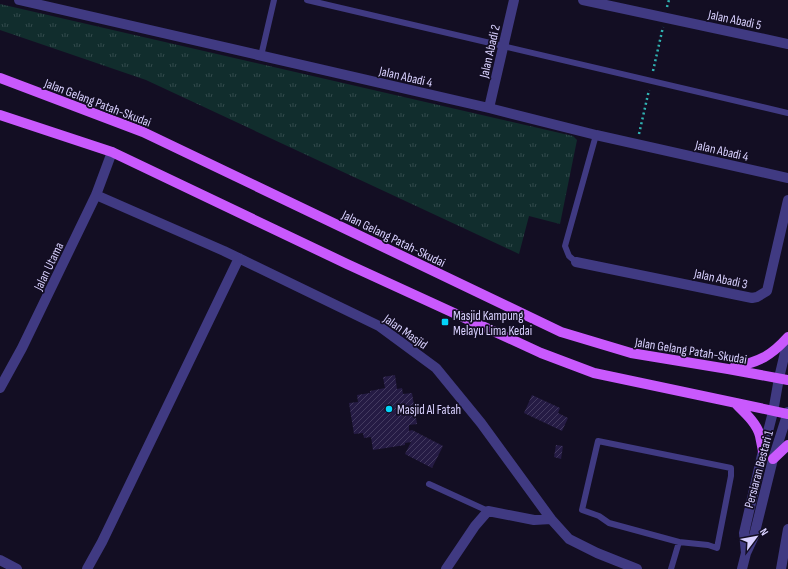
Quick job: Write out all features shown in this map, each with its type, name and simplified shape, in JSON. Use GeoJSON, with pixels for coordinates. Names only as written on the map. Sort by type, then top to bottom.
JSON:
{"type":"FeatureCollection","features":[{"type":"Feature","properties":{"kind":"main road","name":"Jalan Gelang Patah-Skudai"},"geometry":{"type":"LineString","coordinates":[[0,78],[143,132],[561,332],[631,353],[784,379]]}},
{"type":"Feature","properties":{"kind":"main road"},"geometry":{"type":"LineString","coordinates":[[0,116],[112,152],[347,264],[541,353],[594,373],[788,414]]}},
{"type":"Feature","properties":{"kind":"main road"},"geometry":{"type":"LineString","coordinates":[[728,369],[759,361],[779,348],[788,339]]}},
{"type":"Feature","properties":{"kind":"main road"},"geometry":{"type":"LineString","coordinates":[[735,403],[749,417],[760,434],[762,451]]}},
{"type":"Feature","properties":{"kind":"main road"},"geometry":{"type":"LineString","coordinates":[[774,459],[788,445]]}},
{"type":"Feature","properties":{"kind":"street","name":"Jalan Abadi 4"},"geometry":{"type":"LineString","coordinates":[[20,0],[489,108],[596,135],[788,178]]}},
{"type":"Feature","properties":{"kind":"street","name":"Jalan Abadi 2"},"geometry":{"type":"LineString","coordinates":[[489,108],[514,0]]}},
{"type":"Feature","properties":{"kind":"street","name":"Jalan Abadi 5"},"geometry":{"type":"LineString","coordinates":[[583,0],[788,44]]}},
{"type":"Feature","properties":{"kind":"street","name":"Jalan Utama"},"geometry":{"type":"LineString","coordinates":[[0,388],[22,348],[96,195],[112,152]]}},
{"type":"Feature","properties":{"kind":"street","name":"Jalan Masjid"},"geometry":{"type":"LineString","coordinates":[[96,195],[239,258],[379,326],[436,368],[481,422],[552,519],[569,539],[597,553],[637,569]]}},
{"type":"Feature","properties":{"kind":"street","name":"Jalan Abadi 3"},"geometry":{"type":"LineString","coordinates":[[576,262],[744,296],[757,297],[767,291],[788,200]]}},
{"type":"Feature","properties":{"kind":"street"},"geometry":{"type":"LineString","coordinates":[[87,569],[102,542],[239,258]]}},
{"type":"Feature","properties":{"kind":"street","name":"Persiaran Bestari 1"},"geometry":{"type":"LineString","coordinates":[[746,553],[744,533],[762,451],[784,379],[788,339]]}},
{"type":"Feature","properties":{"kind":"street","name":"Persiaran Bestari 1"},"geometry":{"type":"LineString","coordinates":[[742,569],[746,553],[754,536],[774,459],[788,414]]}},
{"type":"Feature","properties":{"kind":"street"},"geometry":{"type":"LineString","coordinates":[[446,569],[475,526],[488,511],[534,520],[552,519]]}},
{"type":"Feature","properties":{"kind":"street"},"geometry":{"type":"LineString","coordinates":[[780,569],[786,550],[788,529]]}},
{"type":"Feature","properties":{"kind":"street"},"geometry":{"type":"LineString","coordinates":[[0,560],[17,569]]}},
{"type":"Feature","properties":{"kind":"lane"},"geometry":{"type":"LineString","coordinates":[[261,56],[274,0]]}},
{"type":"Feature","properties":{"kind":"lane"},"geometry":{"type":"LineString","coordinates":[[307,0],[788,113]]}},
{"type":"Feature","properties":{"kind":"lane"},"geometry":{"type":"LineString","coordinates":[[576,262],[569,256],[565,246],[596,135]]}},
{"type":"Feature","properties":{"kind":"lane"},"geometry":{"type":"LineString","coordinates":[[598,441],[731,468],[731,476],[718,548],[708,545],[679,542],[609,523],[599,516],[582,510],[598,441]]}},
{"type":"Feature","properties":{"kind":"lane"},"geometry":{"type":"LineString","coordinates":[[429,484],[488,511]]}},
{"type":"Feature","properties":{"kind":"lane"},"geometry":{"type":"LineString","coordinates":[[671,569],[679,542]]}},
{"type":"Feature","properties":{"kind":"green space"},"geometry":{"type":"Polygon","coordinates":[[[0,4],[573,136],[577,140],[560,224],[529,216],[519,254],[146,80],[0,30],[0,4]]]}},
{"type":"Feature","properties":{"kind":"building"},"geometry":{"type":"Polygon","coordinates":[[[395,375],[397,389],[402,388],[403,394],[412,393],[417,424],[409,425],[409,431],[412,430],[443,446],[432,468],[405,454],[411,442],[405,443],[405,445],[373,450],[371,437],[364,438],[363,433],[354,434],[349,403],[358,402],[357,395],[370,393],[370,391],[385,388],[383,377],[395,375]]]}},
{"type":"Feature","properties":{"kind":"building"},"geometry":{"type":"Polygon","coordinates":[[[532,395],[560,408],[558,413],[568,418],[562,431],[524,413],[532,395]]]}},
{"type":"Feature","properties":{"kind":"building"},"geometry":{"type":"Polygon","coordinates":[[[556,445],[563,446],[561,459],[554,457],[556,445]]]}},
{"type":"Feature","properties":{"kind":"place","name":"Masjid Kampung Melayu Lima Kedai"},"geometry":{"type":"Point","coordinates":[445,322]}},
{"type":"Feature","properties":{"kind":"place","name":"Masjid Al Fatah"},"geometry":{"type":"Point","coordinates":[389,409]}}]}
